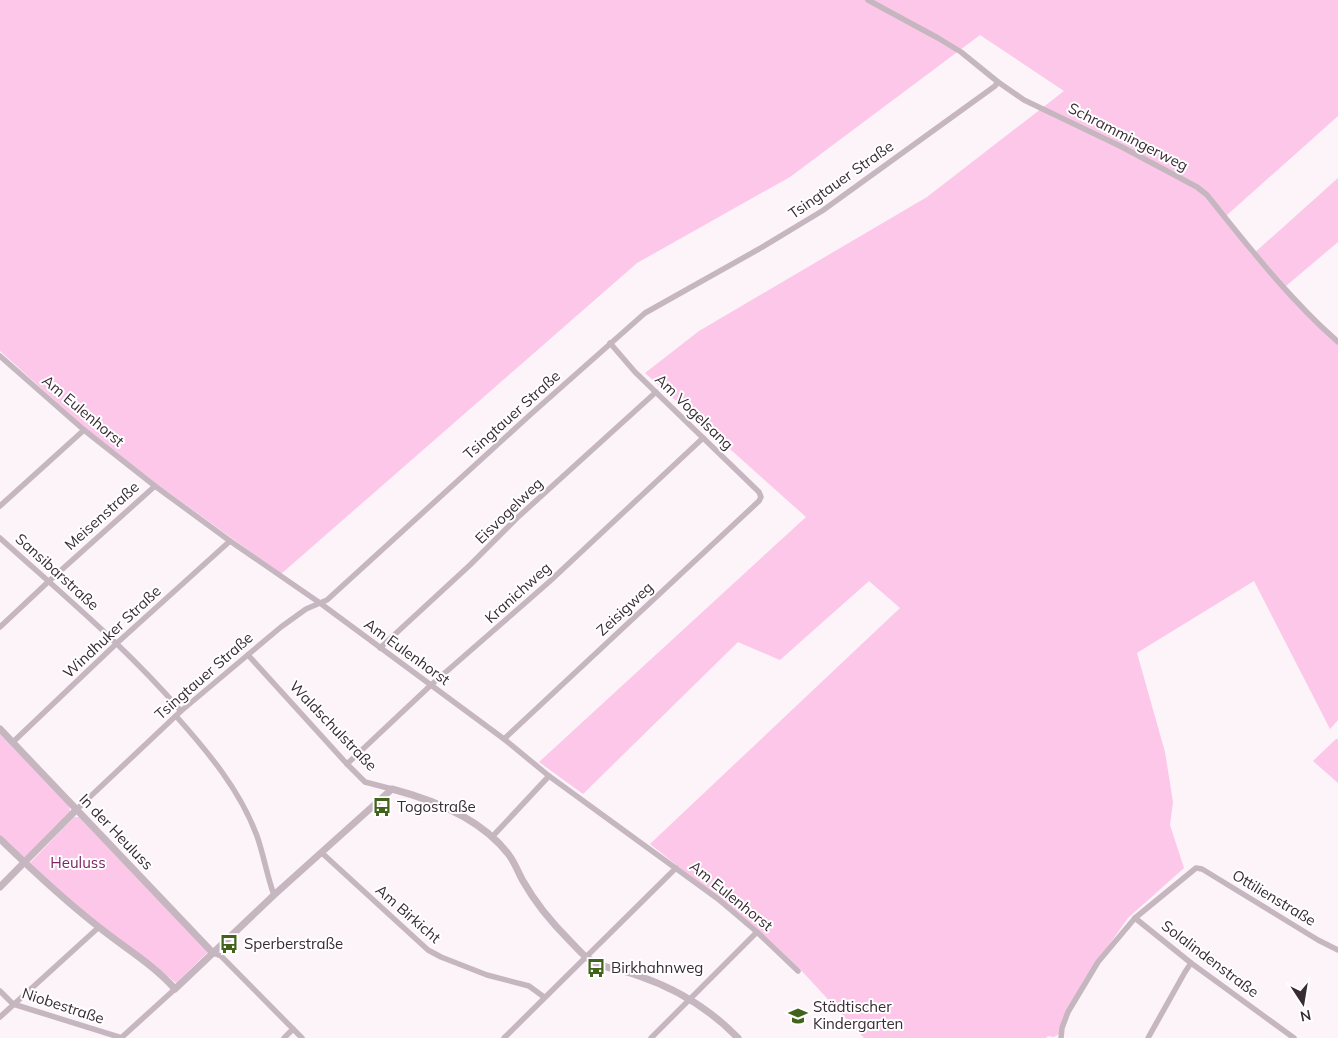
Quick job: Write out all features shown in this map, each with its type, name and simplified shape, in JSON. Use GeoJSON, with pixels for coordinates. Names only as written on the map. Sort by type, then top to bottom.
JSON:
{"type":"FeatureCollection","features":[{"type":"Feature","properties":{"kind":"street","name":"Schrammingerweg"},"geometry":{"type":"LineString","coordinates":[[868,0],[954,48],[1024,100],[1120,146],[1197,187],[1209,198],[1286,292],[1311,319],[1338,342]]}},
{"type":"Feature","properties":{"kind":"street","name":"Tsingtauer Straße"},"geometry":{"type":"LineString","coordinates":[[76,810],[181,711],[281,627],[306,609],[327,600],[645,313],[759,250],[822,211],[998,82]]}},
{"type":"Feature","properties":{"kind":"street","name":"Am Vogelsang"},"geometry":{"type":"LineString","coordinates":[[610,343],[635,372],[761,496]]}},
{"type":"Feature","properties":{"kind":"street","name":"Am Eulenhorst"},"geometry":{"type":"LineString","coordinates":[[0,356],[84,430],[155,486],[230,542],[320,603],[504,739],[549,776],[718,899],[757,932],[798,971]]}},
{"type":"Feature","properties":{"kind":"street","name":"Eisvogelweg"},"geometry":{"type":"LineString","coordinates":[[380,648],[524,512],[656,392]]}},
{"type":"Feature","properties":{"kind":"street"},"geometry":{"type":"LineString","coordinates":[[0,506],[84,430]]}},
{"type":"Feature","properties":{"kind":"street","name":"Kranichweg"},"geometry":{"type":"LineString","coordinates":[[347,764],[431,685],[549,582],[703,438]]}},
{"type":"Feature","properties":{"kind":"street","name":"Meisenstraße"},"geometry":{"type":"LineString","coordinates":[[0,627],[155,486]]}},
{"type":"Feature","properties":{"kind":"street","name":"Zeisigweg"},"geometry":{"type":"LineString","coordinates":[[504,739],[759,501],[761,496]]}},
{"type":"Feature","properties":{"kind":"street","name":"Sansibarstraße"},"geometry":{"type":"LineString","coordinates":[[0,538],[117,643],[181,711]]}},
{"type":"Feature","properties":{"kind":"street","name":"Windhuker Straße"},"geometry":{"type":"LineString","coordinates":[[13,742],[117,643],[230,542]]}},
{"type":"Feature","properties":{"kind":"street","name":"Waldschulstraße"},"geometry":{"type":"LineString","coordinates":[[248,655],[347,764],[366,782],[423,798],[446,808],[479,826],[492,837],[514,862],[524,882],[547,918],[586,957],[598,964],[638,975],[691,1000],[738,1038]]}},
{"type":"Feature","properties":{"kind":"street"},"geometry":{"type":"LineString","coordinates":[[176,716],[216,763],[241,802],[257,836],[274,895]]}},
{"type":"Feature","properties":{"kind":"street","name":"In der Heuluss"},"geometry":{"type":"LineString","coordinates":[[0,730],[213,953]]}},
{"type":"Feature","properties":{"kind":"street"},"geometry":{"type":"LineString","coordinates":[[492,837],[549,776]]}},
{"type":"Feature","properties":{"kind":"street"},"geometry":{"type":"LineString","coordinates":[[121,1038],[274,895],[392,789]]}},
{"type":"Feature","properties":{"kind":"street"},"geometry":{"type":"LineString","coordinates":[[0,887],[76,810]]}},
{"type":"Feature","properties":{"kind":"street"},"geometry":{"type":"LineString","coordinates":[[0,839],[24,863],[99,928],[139,957],[175,989]]}},
{"type":"Feature","properties":{"kind":"street","name":"Am Birkicht"},"geometry":{"type":"LineString","coordinates":[[322,853],[428,950],[493,977],[529,986],[544,997]]}},
{"type":"Feature","properties":{"kind":"street"},"geometry":{"type":"LineString","coordinates":[[504,1038],[676,868]]}},
{"type":"Feature","properties":{"kind":"street","name":"Ottilienstraße"},"geometry":{"type":"LineString","coordinates":[[1135,918],[1196,868],[1202,869],[1318,940],[1338,950]]}},
{"type":"Feature","properties":{"kind":"street"},"geometry":{"type":"LineString","coordinates":[[1061,1038],[1065,1020],[1083,986],[1098,962],[1135,918]]}},
{"type":"Feature","properties":{"kind":"street","name":"Solalindenstraße"},"geometry":{"type":"LineString","coordinates":[[1135,918],[1291,1037]]}},
{"type":"Feature","properties":{"kind":"street"},"geometry":{"type":"LineString","coordinates":[[0,1017],[99,928]]}},
{"type":"Feature","properties":{"kind":"street"},"geometry":{"type":"LineString","coordinates":[[651,1038],[757,932]]}},
{"type":"Feature","properties":{"kind":"street"},"geometry":{"type":"LineString","coordinates":[[213,953],[221,956],[302,1038]]}},
{"type":"Feature","properties":{"kind":"street"},"geometry":{"type":"LineString","coordinates":[[1148,1038],[1192,963]]}},
{"type":"Feature","properties":{"kind":"street","name":"Niobestraße"},"geometry":{"type":"LineString","coordinates":[[0,990],[13,1004],[121,1038]]}},
{"type":"Feature","properties":{"kind":"street"},"geometry":{"type":"LineString","coordinates":[[284,1038],[293,1029]]}},
{"type":"Feature","properties":{"kind":"green space"},"geometry":{"type":"Polygon","coordinates":[[[0,0],[1338,0],[1338,116],[1227,215],[1225,220],[1252,255],[1338,178],[1338,242],[1286,286],[1338,338],[1338,720],[1330,729],[1254,581],[1137,653],[1165,752],[1173,802],[1170,825],[1184,868],[1128,918],[1086,977],[1066,1011],[1059,1034],[1054,1037],[864,1038],[799,968],[757,929],[650,844],[900,608],[869,581],[780,660],[738,642],[583,794],[539,762],[806,517],[645,373],[699,331],[927,197],[1064,91],[980,35],[790,177],[637,263],[281,574],[157,484],[83,426],[0,351],[0,0]]]}},
{"type":"Feature","properties":{"kind":"green space","name":"Heuluss"},"geometry":{"type":"Polygon","coordinates":[[[0,734],[69,806],[70,811],[24,858],[0,835],[0,734]]]}},
{"type":"Feature","properties":{"kind":"green space"},"geometry":{"type":"Polygon","coordinates":[[[1338,739],[1338,783],[1313,761],[1338,739]]]}},
{"type":"Feature","properties":{"kind":"green space","name":"Heuluss"},"geometry":{"type":"Polygon","coordinates":[[[74,817],[79,817],[208,952],[176,983],[81,910],[29,864],[74,817]]]}},
{"type":"Feature","properties":{"kind":"place","name":"Togostraße"},"geometry":{"type":"Point","coordinates":[382,807]}},
{"type":"Feature","properties":{"kind":"place","name":"Sperberstraße"},"geometry":{"type":"Point","coordinates":[229,944]}},
{"type":"Feature","properties":{"kind":"place","name":"Birkhahnweg"},"geometry":{"type":"Point","coordinates":[596,968]}},
{"type":"Feature","properties":{"kind":"place","name":"Städtischer Kindergarten"},"geometry":{"type":"Point","coordinates":[798,1016]}}]}
